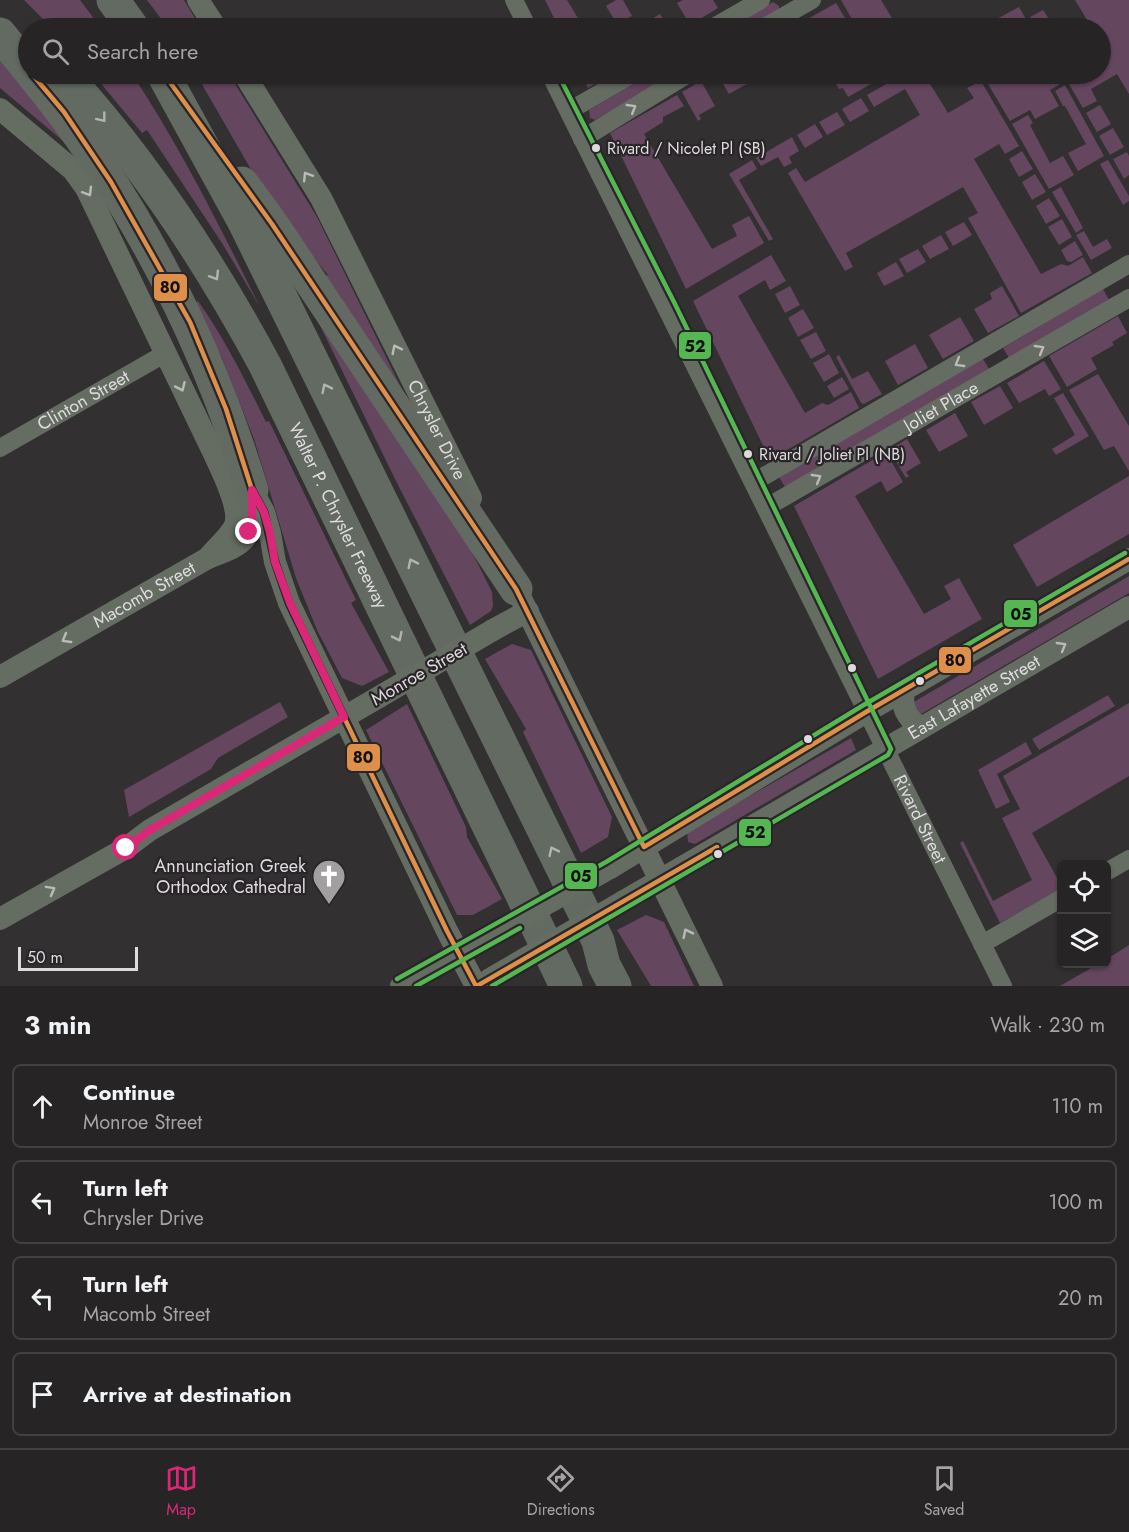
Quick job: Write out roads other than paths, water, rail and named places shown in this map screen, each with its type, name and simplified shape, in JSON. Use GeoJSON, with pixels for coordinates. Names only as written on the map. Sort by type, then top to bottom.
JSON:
{"type":"FeatureCollection","features":[{"type":"Feature","properties":{"kind":"highway"},"geometry":{"type":"LineString","coordinates":[[113,0],[126,18]]}},
{"type":"Feature","properties":{"kind":"highway"},"geometry":{"type":"LineString","coordinates":[[0,8],[18,25]]}},
{"type":"Feature","properties":{"kind":"highway"},"geometry":{"type":"LineString","coordinates":[[0,34],[18,56]]}},
{"type":"Feature","properties":{"kind":"highway"},"geometry":{"type":"LineString","coordinates":[[40,84],[64,112],[111,182],[190,322],[226,410],[252,490]]}},
{"type":"Feature","properties":{"kind":"highway","name":"Walter P. Chrysler Freeway"},"geometry":{"type":"LineString","coordinates":[[73,84],[93,105],[144,171],[229,298],[265,365],[566,986]]}},
{"type":"Feature","properties":{"kind":"highway"},"geometry":{"type":"LineString","coordinates":[[169,84],[244,222],[598,941],[604,965],[615,986]]}},
{"type":"Feature","properties":{"kind":"highway"},"geometry":{"type":"LineString","coordinates":[[171,84],[272,224],[522,600]]}},
{"type":"Feature","properties":{"kind":"highway"},"geometry":{"type":"LineString","coordinates":[[418,678],[550,986]]}},
{"type":"Feature","properties":{"kind":"highway"},"geometry":{"type":"LineString","coordinates":[[598,941],[618,960],[632,986]]}},
{"type":"Feature","properties":{"kind":"street"},"geometry":{"type":"LineString","coordinates":[[198,0],[210,18]]}},
{"type":"Feature","properties":{"kind":"street"},"geometry":{"type":"LineString","coordinates":[[514,0],[523,18]]}},
{"type":"Feature","properties":{"kind":"street"},"geometry":{"type":"LineString","coordinates":[[730,18],[761,0]]}},
{"type":"Feature","properties":{"kind":"street"},"geometry":{"type":"LineString","coordinates":[[780,18],[812,0]]}},
{"type":"Feature","properties":{"kind":"street","name":"Chrysler Drive"},"geometry":{"type":"LineString","coordinates":[[250,84],[321,198],[712,986]]}},
{"type":"Feature","properties":{"kind":"street","name":"Rivard Street"},"geometry":{"type":"LineString","coordinates":[[555,84],[1003,986]]}},
{"type":"Feature","properties":{"kind":"street"},"geometry":{"type":"LineString","coordinates":[[568,111],[615,84]]}},
{"type":"Feature","properties":{"kind":"street"},"geometry":{"type":"LineString","coordinates":[[582,138],[671,84]]}},
{"type":"Feature","properties":{"kind":"street"},"geometry":{"type":"LineString","coordinates":[[0,109],[73,170],[86,188],[223,474],[236,511],[236,522],[208,558]]}},
{"type":"Feature","properties":{"kind":"street","name":"Joliet Place"},"geometry":{"type":"LineString","coordinates":[[754,482],[1129,264]]}},
{"type":"Feature","properties":{"kind":"street","name":"Joliet Place"},"geometry":{"type":"LineString","coordinates":[[767,507],[1122,302]]}},
{"type":"Feature","properties":{"kind":"street"},"geometry":{"type":"LineString","coordinates":[[989,346],[1004,370]]}},
{"type":"Feature","properties":{"kind":"street","name":"Clinton Street"},"geometry":{"type":"LineString","coordinates":[[0,448],[166,353]]}},
{"type":"Feature","properties":{"kind":"street"},"geometry":{"type":"LineString","coordinates":[[252,490],[264,512],[275,562],[290,603],[447,931],[468,948],[481,984]]}},
{"type":"Feature","properties":{"kind":"street","name":"Macomb Street"},"geometry":{"type":"LineString","coordinates":[[0,677],[208,558],[232,549],[246,538],[252,522],[252,490]]}},
{"type":"Feature","properties":{"kind":"street"},"geometry":{"type":"LineString","coordinates":[[401,986],[429,980],[468,948],[674,830],[866,712],[1129,559]]}},
{"type":"Feature","properties":{"kind":"street","name":"Monroe Street"},"geometry":{"type":"LineString","coordinates":[[0,919],[126,848],[150,830],[494,630],[522,600]]}},
{"type":"Feature","properties":{"kind":"street","name":"East Lafayette Street"},"geometry":{"type":"LineString","coordinates":[[481,984],[1129,607]]}},
{"type":"Feature","properties":{"kind":"street"},"geometry":{"type":"LineString","coordinates":[[904,690],[902,703],[905,713],[920,728]]}},
{"type":"Feature","properties":{"kind":"street"},"geometry":{"type":"LineString","coordinates":[[674,830],[691,862]]}},
{"type":"Feature","properties":{"kind":"street"},"geometry":{"type":"LineString","coordinates":[[1111,870],[1129,859]]}},
{"type":"Feature","properties":{"kind":"street"},"geometry":{"type":"LineString","coordinates":[[982,944],[1057,901]]}},
{"type":"Feature","properties":{"kind":"place","name":"Rivard / Nicolet Pl (SB)"},"geometry":{"type":"Point","coordinates":[596,148]}},
{"type":"Feature","properties":{"kind":"place","name":"Rivard / Joliet Pl (NB)"},"geometry":{"type":"Point","coordinates":[748,454]}},
{"type":"Feature","properties":{"kind":"place","name":"Annunciation Greek Orthodox Cathedral"},"geometry":{"type":"Point","coordinates":[329,905]}}]}
